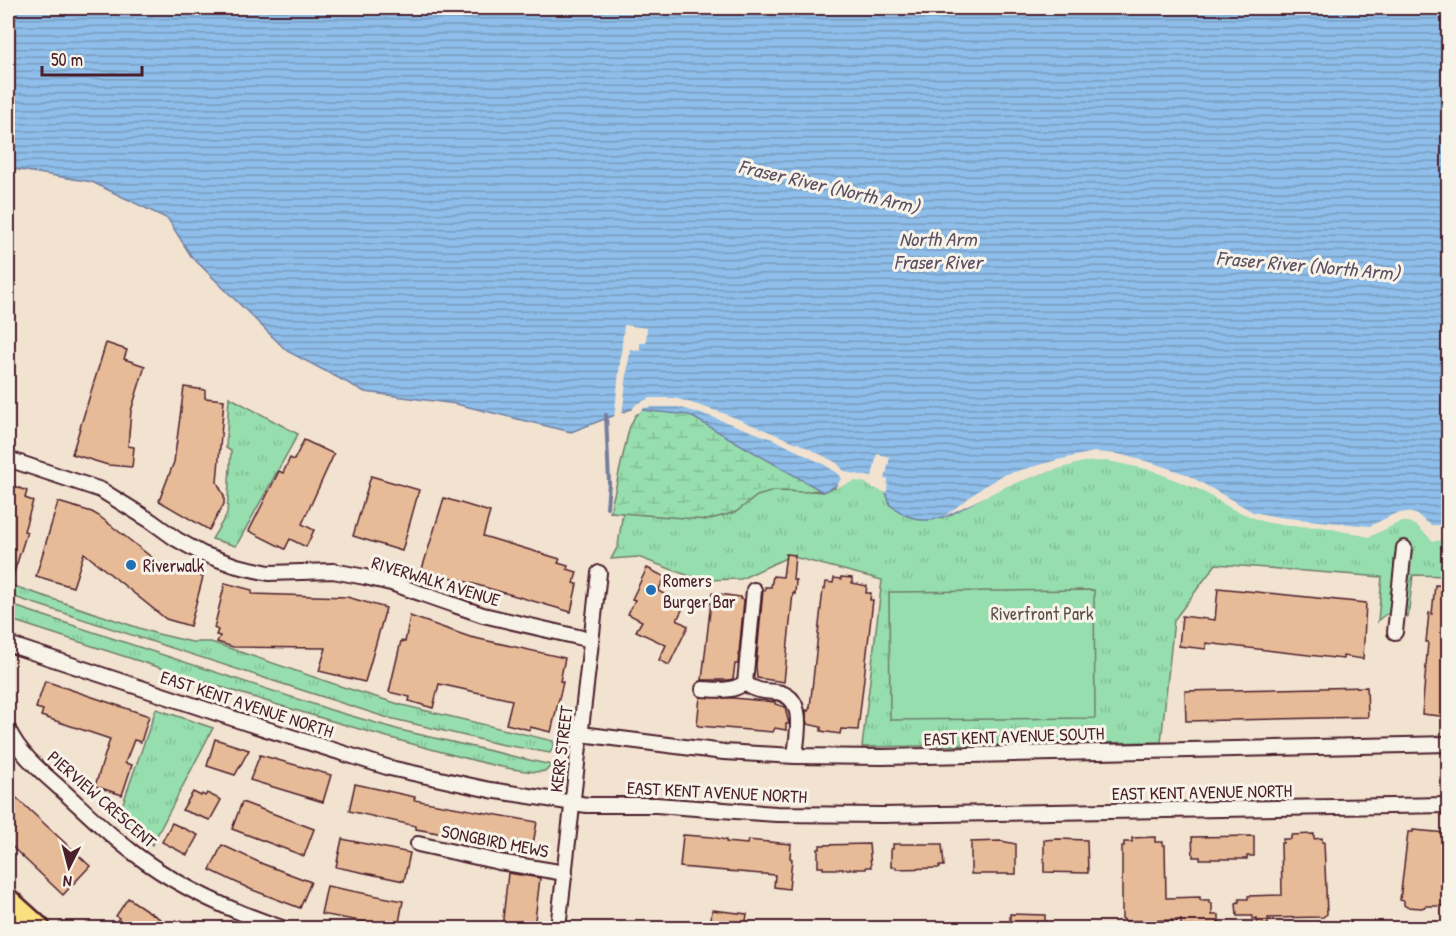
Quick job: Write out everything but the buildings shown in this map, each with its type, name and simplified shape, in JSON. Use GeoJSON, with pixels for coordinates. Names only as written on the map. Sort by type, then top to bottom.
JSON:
{"type":"FeatureCollection","features":[{"type":"Feature","properties":{"kind":"main road"},"geometry":{"type":"LineString","coordinates":[[8,900],[39,928]]}},
{"type":"Feature","properties":{"kind":"street","name":"RIVERWALK AVENUE"},"geometry":{"type":"LineString","coordinates":[[8,459],[101,490],[176,539],[203,554],[237,566],[269,573],[333,571],[365,577],[391,583],[483,615],[591,640]]}},
{"type":"Feature","properties":{"kind":"street"},"geometry":{"type":"LineString","coordinates":[[1395,632],[1404,548]]}},
{"type":"Feature","properties":{"kind":"street","name":"KERR STREET"},"geometry":{"type":"LineString","coordinates":[[558,928],[599,573]]}},
{"type":"Feature","properties":{"kind":"street"},"geometry":{"type":"LineString","coordinates":[[745,683],[754,590]]}},
{"type":"Feature","properties":{"kind":"street","name":"EAST KENT AVENUE NORTH"},"geometry":{"type":"LineString","coordinates":[[8,644],[390,768],[490,790],[597,806],[674,806],[776,814],[882,815],[1449,805]]}},
{"type":"Feature","properties":{"kind":"street"},"geometry":{"type":"LineString","coordinates":[[703,689],[725,691],[745,683]]}},
{"type":"Feature","properties":{"kind":"street"},"geometry":{"type":"LineString","coordinates":[[745,683],[752,688],[788,696],[795,704],[798,713],[795,756]]}},
{"type":"Feature","properties":{"kind":"street","name":"PIERVIEW CRESCENT"},"geometry":{"type":"LineString","coordinates":[[8,729],[26,757],[133,853],[188,888],[242,915],[282,928]]}},
{"type":"Feature","properties":{"kind":"street","name":"EAST KENT AVENUE SOUTH"},"geometry":{"type":"LineString","coordinates":[[581,734],[724,752],[795,756],[883,757],[1449,744]]}},
{"type":"Feature","properties":{"kind":"street","name":"SONGBIRD MEWS"},"geometry":{"type":"LineString","coordinates":[[418,844],[499,862],[565,873]]}},
{"type":"Feature","properties":{"kind":"green space"},"geometry":{"type":"Polygon","coordinates":[[[229,397],[298,434],[236,546],[212,539],[227,514],[231,451],[226,448],[229,397]]]}},
{"type":"Feature","properties":{"kind":"green space"},"geometry":{"type":"Polygon","coordinates":[[[678,407],[840,482],[835,488],[804,492],[774,491],[757,496],[736,512],[707,520],[610,512],[629,429],[635,416],[644,408],[678,407]]]}},
{"type":"Feature","properties":{"kind":"green space","name":"Riverfront Park"},"geometry":{"type":"Polygon","coordinates":[[[1109,458],[1390,522],[1409,519],[1448,537],[1448,576],[1413,575],[1408,617],[1400,613],[1392,613],[1378,621],[1382,577],[1216,564],[1174,620],[1161,742],[862,747],[882,580],[790,556],[741,579],[700,580],[638,557],[611,559],[618,546],[623,511],[778,488],[823,492],[849,479],[861,479],[885,489],[887,493],[1006,484],[1081,461],[1109,458]]]}},
{"type":"Feature","properties":{"kind":"green space"},"geometry":{"type":"Polygon","coordinates":[[[8,584],[154,633],[192,642],[211,642],[402,705],[553,741],[554,745],[550,753],[499,744],[385,717],[8,595],[8,584]]]}},
{"type":"Feature","properties":{"kind":"green space"},"geometry":{"type":"Polygon","coordinates":[[[1094,590],[1095,718],[890,720],[889,592],[1094,590]]]}},
{"type":"Feature","properties":{"kind":"green space"},"geometry":{"type":"Polygon","coordinates":[[[8,604],[331,710],[400,730],[551,765],[547,770],[539,772],[496,766],[332,721],[8,619],[8,604]]]}},
{"type":"Feature","properties":{"kind":"green space"},"geometry":{"type":"Polygon","coordinates":[[[156,709],[213,728],[152,845],[117,820],[156,709]]]}},
{"type":"Feature","properties":{"kind":"water","name":"North Arm Fraser River"},"geometry":{"type":"Polygon","coordinates":[[[8,8],[1448,8],[1448,537],[1419,523],[1399,519],[1370,534],[1324,524],[1265,519],[1154,468],[1109,458],[1081,461],[1006,484],[950,515],[932,520],[920,520],[905,515],[890,505],[885,489],[860,480],[841,483],[823,492],[689,415],[631,409],[571,432],[456,404],[365,392],[287,351],[191,256],[168,219],[92,182],[8,168],[8,8]]]}},
{"type":"Feature","properties":{"kind":"pier"},"geometry":{"type":"Polygon","coordinates":[[[624,325],[647,328],[646,343],[640,343],[640,351],[630,349],[622,416],[614,419],[624,325]]]}},
{"type":"Feature","properties":{"kind":"pier"},"geometry":{"type":"Polygon","coordinates":[[[650,398],[675,398],[723,413],[802,445],[837,463],[843,470],[850,473],[872,477],[877,454],[890,457],[885,479],[888,480],[887,493],[866,483],[855,481],[835,488],[841,479],[837,473],[825,465],[775,440],[712,417],[678,407],[644,408],[639,413],[630,413],[636,404],[650,398]]]}},
{"type":"Feature","properties":{"kind":"pier"},"geometry":{"type":"Polygon","coordinates":[[[1094,452],[1118,454],[1186,474],[1253,512],[1278,517],[1370,526],[1394,514],[1406,512],[1416,514],[1431,525],[1448,525],[1448,540],[1433,541],[1417,526],[1408,522],[1400,522],[1369,537],[1323,527],[1289,526],[1264,522],[1232,509],[1202,491],[1151,470],[1108,461],[1083,462],[1041,474],[1007,486],[943,517],[1003,475],[1094,452]]]}},
{"type":"Feature","properties":{"kind":"waterway"},"geometry":{"type":"LineString","coordinates":[[606,415],[609,483],[607,507]]}},
{"type":"Feature","properties":{"kind":"place","name":"Riverwalk"},"geometry":{"type":"Point","coordinates":[131,565]}},
{"type":"Feature","properties":{"kind":"place","name":"Romers Burger Bar"},"geometry":{"type":"Point","coordinates":[651,590]}},
{"type":"Feature","properties":{"kind":"water label","name":"Fraser River (North Arm)"},"geometry":{"type":"Point","coordinates":[829,186]}},
{"type":"Feature","properties":{"kind":"water label","name":"Fraser River (North Arm)"},"geometry":{"type":"Point","coordinates":[1308,265]}}]}
